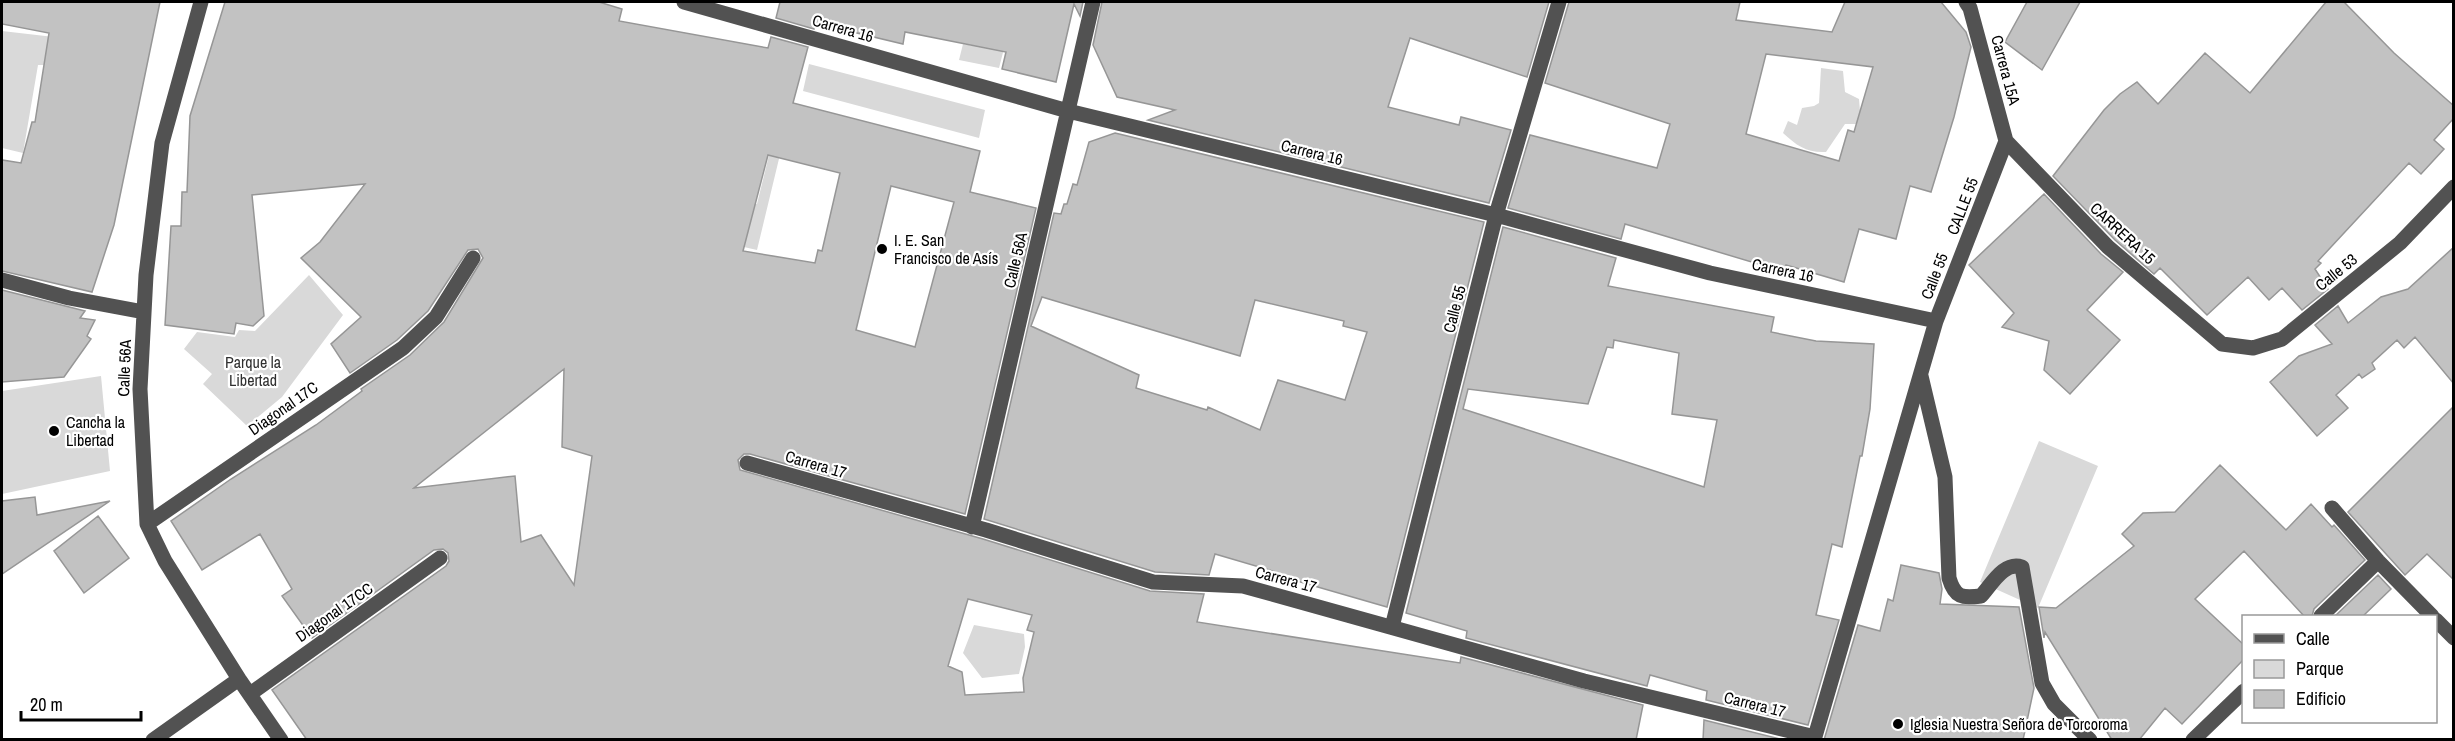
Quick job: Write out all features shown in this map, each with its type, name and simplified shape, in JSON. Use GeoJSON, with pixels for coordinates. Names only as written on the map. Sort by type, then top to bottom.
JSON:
{"type":"FeatureCollection","features":[{"type":"Feature","properties":{"kind":"street","name":"Calle 56A"},"geometry":{"type":"LineString","coordinates":[[201,2],[162,143],[144,312],[140,389],[147,524],[165,561],[239,679],[281,740]]}},
{"type":"Feature","properties":{"kind":"street","name":"Carrera 16"},"geometry":{"type":"LineString","coordinates":[[684,2],[1068,111],[1496,216],[1656,258]]}},
{"type":"Feature","properties":{"kind":"street","name":"Calle 56A"},"geometry":{"type":"LineString","coordinates":[[972,526],[1093,2]]}},
{"type":"Feature","properties":{"kind":"street","name":"Calle 55"},"geometry":{"type":"LineString","coordinates":[[1392,627],[1496,216],[1559,2]]}},
{"type":"Feature","properties":{"kind":"street"},"geometry":{"type":"LineString","coordinates":[[1967,4],[2006,141]]}},
{"type":"Feature","properties":{"kind":"street","name":"CALLE 55"},"geometry":{"type":"LineString","coordinates":[[1656,258],[1710,273],[1936,321],[2006,141]]}},
{"type":"Feature","properties":{"kind":"street","name":"CARRERA 15"},"geometry":{"type":"LineString","coordinates":[[2006,141],[2108,247],[2222,344]]}},
{"type":"Feature","properties":{"kind":"street","name":"Calle 53"},"geometry":{"type":"LineString","coordinates":[[2222,344],[2253,348],[2282,339],[2400,243],[2454,187]]}},
{"type":"Feature","properties":{"kind":"street","name":"Diagonal 17C"},"geometry":{"type":"LineString","coordinates":[[147,524],[403,348],[436,317],[473,258]]}},
{"type":"Feature","properties":{"kind":"street"},"geometry":{"type":"LineString","coordinates":[[2,280],[69,298],[144,312]]}},
{"type":"Feature","properties":{"kind":"street","name":"Calle 55"},"geometry":{"type":"LineString","coordinates":[[1815,738],[1936,321]]}},
{"type":"Feature","properties":{"kind":"street"},"geometry":{"type":"LineString","coordinates":[[1921,373],[1945,477],[1949,578],[1953,590],[1961,596],[1981,596],[2008,567],[2016,565],[2022,567],[2042,683],[2054,704],[2090,740]]}},
{"type":"Feature","properties":{"kind":"street","name":"Carrera 17"},"geometry":{"type":"LineString","coordinates":[[747,463],[972,526],[1153,582],[1243,586],[1584,681],[1815,738]]}},
{"type":"Feature","properties":{"kind":"street"},"geometry":{"type":"LineString","coordinates":[[2332,508],[2378,561],[2431,615]]}},
{"type":"Feature","properties":{"kind":"street","name":"Diagonal 17CC"},"geometry":{"type":"LineString","coordinates":[[250,694],[440,558]]}},
{"type":"Feature","properties":{"kind":"street"},"geometry":{"type":"LineString","coordinates":[[2321,615],[2378,561]]}},
{"type":"Feature","properties":{"kind":"street"},"geometry":{"type":"LineString","coordinates":[[2437,621],[2454,638]]}},
{"type":"Feature","properties":{"kind":"street"},"geometry":{"type":"LineString","coordinates":[[153,740],[239,679]]}},
{"type":"Feature","properties":{"kind":"street"},"geometry":{"type":"LineString","coordinates":[[2193,740],[2242,693]]}},
{"type":"Feature","properties":{"kind":"green space"},"geometry":{"type":"Polygon","coordinates":[[[63,2],[96,2],[81,56],[60,65],[38,65],[23,153],[2,148],[2,31],[54,37],[63,2]]]}},
{"type":"Feature","properties":{"kind":"green space"},"geometry":{"type":"Polygon","coordinates":[[[997,2],[1016,2],[999,68],[959,60],[963,44],[974,46],[977,35],[990,37],[997,2]]]}},
{"type":"Feature","properties":{"kind":"green space"},"geometry":{"type":"Polygon","coordinates":[[[809,64],[985,110],[979,138],[803,91],[809,64]]]}},
{"type":"Feature","properties":{"kind":"green space"},"geometry":{"type":"Polygon","coordinates":[[[1821,68],[1843,71],[1845,92],[1859,99],[1860,111],[1857,124],[1845,124],[1826,152],[1803,148],[1783,133],[1788,121],[1797,125],[1802,108],[1819,103],[1821,68]]]}},
{"type":"Feature","properties":{"kind":"green space"},"geometry":{"type":"Polygon","coordinates":[[[774,135],[784,138],[757,250],[722,242],[723,195],[757,204],[774,135]]]}},
{"type":"Feature","properties":{"kind":"green space","name":"Parque la Libertad"},"geometry":{"type":"Polygon","coordinates":[[[309,275],[343,315],[282,397],[247,426],[203,384],[212,374],[184,349],[197,332],[235,337],[239,330],[255,331],[309,275]]]}},
{"type":"Feature","properties":{"kind":"green space","name":"Cancha la Libertad"},"geometry":{"type":"Polygon","coordinates":[[[101,376],[110,471],[2,494],[2,391],[101,376]]]}},
{"type":"Feature","properties":{"kind":"green space"},"geometry":{"type":"Polygon","coordinates":[[[2039,441],[2098,466],[2038,608],[1980,582],[2039,441]]]}},
{"type":"Feature","properties":{"kind":"green space"},"geometry":{"type":"Polygon","coordinates":[[[974,625],[1024,634],[1025,647],[1019,674],[982,678],[963,653],[974,625]]]}},
{"type":"Feature","properties":{"kind":"building"},"geometry":{"type":"Polygon","coordinates":[[[2,2],[160,2],[114,225],[92,292],[2,271],[2,160],[21,163],[32,122],[35,122],[49,33],[2,24],[2,2]]]}},
{"type":"Feature","properties":{"kind":"building"},"geometry":{"type":"Polygon","coordinates":[[[225,2],[599,2],[622,9],[619,21],[768,48],[771,37],[808,47],[793,103],[980,151],[970,192],[1036,208],[965,514],[750,454],[744,454],[738,460],[740,470],[983,539],[1150,591],[1204,594],[1197,622],[1460,663],[1461,657],[1643,705],[1636,740],[307,740],[272,690],[446,566],[449,561],[448,553],[443,549],[434,550],[312,638],[282,596],[292,589],[260,534],[202,570],[171,521],[231,479],[316,425],[362,391],[361,389],[410,355],[444,322],[483,258],[478,249],[468,250],[428,311],[397,340],[350,373],[331,344],[361,317],[301,258],[320,242],[365,184],[252,195],[264,316],[253,326],[236,323],[234,334],[165,325],[171,226],[181,226],[182,192],[187,192],[190,116],[225,2]],[[768,155],[743,251],[815,263],[818,250],[822,251],[840,173],[768,155]],[[891,186],[856,330],[915,347],[954,202],[891,186]],[[564,369],[414,488],[515,476],[521,542],[541,535],[574,585],[592,456],[562,447],[564,369]],[[968,599],[948,666],[962,672],[965,695],[1024,692],[1023,678],[1034,632],[1027,630],[1032,615],[968,599]]]}},
{"type":"Feature","properties":{"kind":"building"},"geometry":{"type":"Polygon","coordinates":[[[780,2],[1083,2],[1080,16],[1074,4],[1056,82],[1002,69],[1006,52],[905,32],[903,44],[815,23],[814,29],[776,18],[780,2]]]}},
{"type":"Feature","properties":{"kind":"building"},"geometry":{"type":"Polygon","coordinates":[[[1102,2],[1549,2],[1527,77],[1410,38],[1388,107],[1459,125],[1461,117],[1511,130],[1489,203],[1148,120],[1175,110],[1117,97],[1093,45],[1102,2]]]}},
{"type":"Feature","properties":{"kind":"building"},"geometry":{"type":"Polygon","coordinates":[[[1569,2],[1740,2],[1736,20],[1832,32],[1845,2],[1941,2],[1966,32],[1971,47],[1954,117],[1931,192],[1910,186],[1896,239],[1859,229],[1844,282],[1786,265],[1785,272],[1625,224],[1621,239],[1508,208],[1530,135],[1657,168],[1670,124],[1545,83],[1569,2]],[[1766,54],[1746,134],[1839,161],[1848,130],[1854,132],[1873,67],[1766,54]]]}},
{"type":"Feature","properties":{"kind":"building"},"geometry":{"type":"Polygon","coordinates":[[[2027,2],[2080,2],[2042,70],[2005,42],[2027,2]]]}},
{"type":"Feature","properties":{"kind":"building"},"geometry":{"type":"Polygon","coordinates":[[[2326,2],[2344,2],[2394,53],[2454,106],[2454,118],[2434,140],[2444,149],[2421,174],[2409,163],[2318,261],[2321,263],[2315,269],[2328,289],[2302,310],[2282,288],[2269,300],[2248,277],[2207,315],[2160,268],[2154,274],[2115,240],[2053,176],[2104,110],[2120,94],[2137,82],[2158,104],[2205,53],[2250,93],[2326,2]]]}},
{"type":"Feature","properties":{"kind":"building"},"geometry":{"type":"Polygon","coordinates":[[[1115,133],[1484,222],[1387,607],[1276,575],[1276,572],[1215,554],[1209,575],[1155,572],[984,519],[1054,213],[1061,214],[1064,204],[1067,204],[1073,184],[1077,185],[1089,142],[1115,133]],[[1042,297],[1031,326],[1139,375],[1136,388],[1207,410],[1208,407],[1260,430],[1278,380],[1345,400],[1367,332],[1343,326],[1344,321],[1255,300],[1240,356],[1042,297]]]}},
{"type":"Feature","properties":{"kind":"building"},"geometry":{"type":"Polygon","coordinates":[[[2044,194],[2101,254],[2123,272],[2087,310],[2120,340],[2070,394],[2044,370],[2049,341],[2002,327],[2014,313],[1969,265],[2044,194]]]}},
{"type":"Feature","properties":{"kind":"building"},"geometry":{"type":"Polygon","coordinates":[[[1503,227],[1616,258],[1608,286],[1774,317],[1771,332],[1816,341],[1874,344],[1870,409],[1862,456],[1860,456],[1842,547],[1832,544],[1816,615],[1839,620],[1808,725],[1706,700],[1707,691],[1650,675],[1647,686],[1466,638],[1467,631],[1406,613],[1503,227]],[[1614,340],[1613,348],[1607,347],[1588,404],[1468,389],[1463,409],[1704,487],[1717,420],[1672,414],[1679,353],[1614,340]]]}},
{"type":"Feature","properties":{"kind":"building"},"geometry":{"type":"Polygon","coordinates":[[[2454,247],[2454,384],[2415,337],[2404,348],[2397,340],[2372,363],[2375,369],[2362,378],[2359,374],[2336,395],[2348,408],[2317,436],[2270,382],[2299,356],[2332,344],[2315,325],[2338,306],[2348,323],[2381,297],[2408,289],[2454,247]]]}},
{"type":"Feature","properties":{"kind":"building"},"geometry":{"type":"Polygon","coordinates":[[[2,290],[85,311],[80,318],[95,320],[87,336],[91,339],[64,377],[2,382],[2,290]]]}},
{"type":"Feature","properties":{"kind":"building"},"geometry":{"type":"Polygon","coordinates":[[[2454,406],[2454,580],[2427,554],[2405,575],[2348,512],[2454,406]]]}},
{"type":"Feature","properties":{"kind":"building"},"geometry":{"type":"Polygon","coordinates":[[[2220,465],[2286,530],[2311,504],[2332,527],[2334,525],[2365,560],[2314,609],[2312,615],[2303,615],[2244,551],[2195,599],[2242,643],[2242,661],[2182,724],[2165,708],[2139,740],[2112,740],[2045,632],[2044,638],[2039,607],[2056,608],[2134,546],[2122,534],[2143,513],[2175,512],[2220,465]]]}},
{"type":"Feature","properties":{"kind":"building"},"geometry":{"type":"Polygon","coordinates":[[[35,497],[37,515],[110,501],[2,574],[2,501],[35,497]]]}},
{"type":"Feature","properties":{"kind":"building"},"geometry":{"type":"Polygon","coordinates":[[[98,516],[129,558],[84,593],[54,551],[98,516]]]}},
{"type":"Feature","properties":{"kind":"building"},"geometry":{"type":"Polygon","coordinates":[[[1901,565],[1939,573],[1942,589],[1940,604],[2019,607],[2034,688],[2023,740],[1824,740],[1858,625],[1880,631],[1888,599],[1893,601],[1901,565]]]}},
{"type":"Feature","properties":{"kind":"building"},"geometry":{"type":"Polygon","coordinates":[[[2378,575],[2391,589],[2364,615],[2336,615],[2378,575]]]}},
{"type":"Feature","properties":{"kind":"building"},"geometry":{"type":"Polygon","coordinates":[[[1704,720],[1784,740],[1703,740],[1704,720]]]}},
{"type":"Feature","properties":{"kind":"place","name":"I. E. San Francisco de Asís"},"geometry":{"type":"Point","coordinates":[882,249]}},
{"type":"Feature","properties":{"kind":"place","name":"Cancha la Libertad"},"geometry":{"type":"Point","coordinates":[54,431]}},
{"type":"Feature","properties":{"kind":"place","name":"Iglesia Nuestra Señora de Torcoroma"},"geometry":{"type":"Point","coordinates":[1898,724]}}]}
